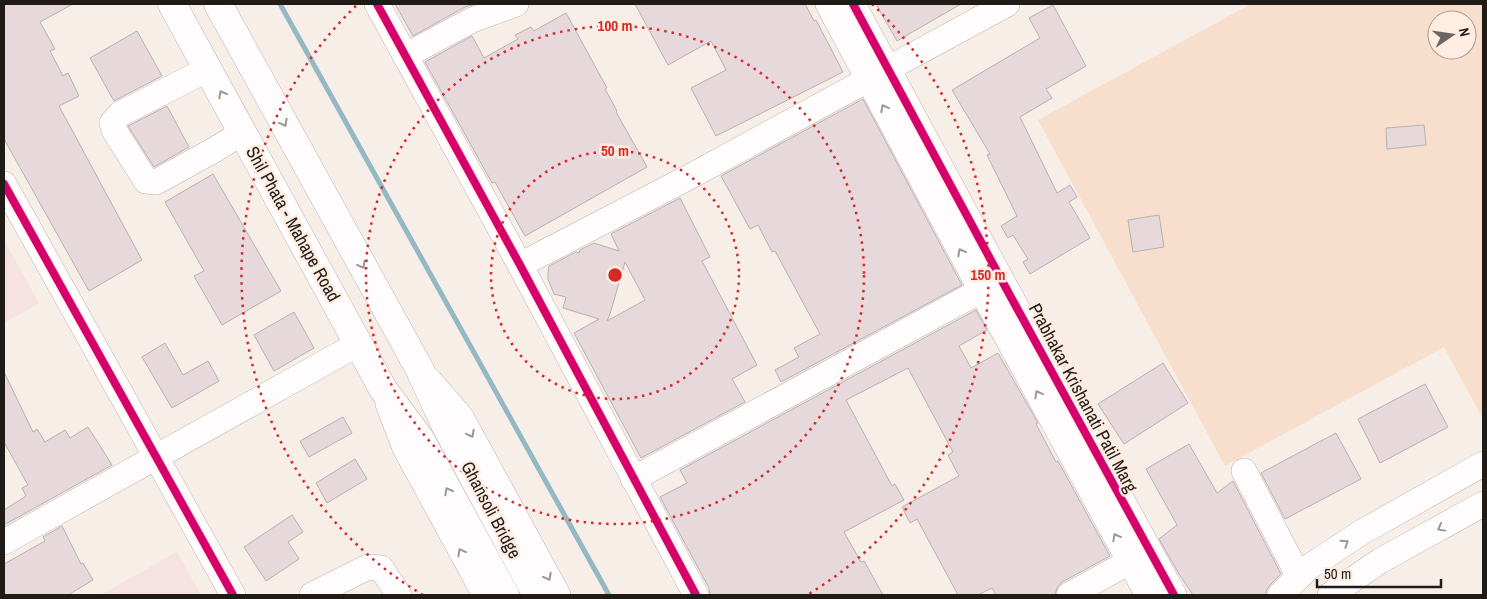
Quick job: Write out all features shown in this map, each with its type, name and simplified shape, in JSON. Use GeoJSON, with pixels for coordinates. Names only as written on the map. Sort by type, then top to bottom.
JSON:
{"type":"FeatureCollection","features":[{"type":"Feature","properties":{"kind":"main road","name":"Shil Phata - Mahape Road"},"geometry":{"type":"LineString","coordinates":[[172,4],[383,389],[420,439]]}},
{"type":"Feature","properties":{"kind":"main road"},"geometry":{"type":"LineString","coordinates":[[218,4],[419,368]]}},
{"type":"Feature","properties":{"kind":"main road","name":"Ghansoli Bridge"},"geometry":{"type":"LineString","coordinates":[[419,368],[446,426],[537,595]]}},
{"type":"Feature","properties":{"kind":"main road","name":"Ghansoli Bridge"},"geometry":{"type":"LineString","coordinates":[[420,439],[505,595]]}},
{"type":"Feature","properties":{"kind":"street"},"geometry":{"type":"LineString","coordinates":[[377,4],[520,265],[696,595]]}},
{"type":"Feature","properties":{"kind":"street"},"geometry":{"type":"LineString","coordinates":[[405,56],[472,20],[516,4]]}},
{"type":"Feature","properties":{"kind":"street","name":"Prabhakar Krishanati Patil Marg"},"geometry":{"type":"LineString","coordinates":[[828,4],[878,74],[1140,556],[1174,595]]}},
{"type":"Feature","properties":{"kind":"street","name":"Prabhakar Krishanati Patil Marg"},"geometry":{"type":"LineString","coordinates":[[853,4],[878,74]]}},
{"type":"Feature","properties":{"kind":"street"},"geometry":{"type":"LineString","coordinates":[[520,265],[691,176],[1007,4]]}},
{"type":"Feature","properties":{"kind":"street"},"geometry":{"type":"LineString","coordinates":[[208,69],[120,114],[112,123],[114,130],[146,182],[156,182],[243,132]]}},
{"type":"Feature","properties":{"kind":"street"},"geometry":{"type":"LineString","coordinates":[[4,184],[233,595]]}},
{"type":"Feature","properties":{"kind":"street"},"geometry":{"type":"LineString","coordinates":[[633,479],[991,285]]}},
{"type":"Feature","properties":{"kind":"street"},"geometry":{"type":"LineString","coordinates":[[4,542],[358,344]]}},
{"type":"Feature","properties":{"kind":"street"},"geometry":{"type":"LineString","coordinates":[[419,368],[462,417],[558,595]]}},
{"type":"Feature","properties":{"kind":"street"},"geometry":{"type":"LineString","coordinates":[[383,389],[404,448],[485,595]]}},
{"type":"Feature","properties":{"kind":"street"},"geometry":{"type":"LineString","coordinates":[[1280,595],[1309,567],[1362,532],[1483,464]]}},
{"type":"Feature","properties":{"kind":"street"},"geometry":{"type":"LineString","coordinates":[[1244,471],[1299,577]]}},
{"type":"Feature","properties":{"kind":"street"},"geometry":{"type":"LineString","coordinates":[[1330,595],[1380,561],[1483,504]]}},
{"type":"Feature","properties":{"kind":"street"},"geometry":{"type":"LineString","coordinates":[[1068,595],[1140,556]]}},
{"type":"Feature","properties":{"kind":"street","name":"Prabhakar Krishanati Patil Marg"},"geometry":{"type":"LineString","coordinates":[[1140,556],[1148,595]]}},
{"type":"Feature","properties":{"kind":"street"},"geometry":{"type":"LineString","coordinates":[[312,595],[368,567],[381,568],[399,595]]}},
{"type":"Feature","properties":{"kind":"shaded area"},"geometry":{"type":"Polygon","coordinates":[[[1251,4],[1483,4],[1483,419],[1444,347],[1225,466],[1038,120],[1251,4]]]}},
{"type":"Feature","properties":{"kind":"shaded area"},"geometry":{"type":"Polygon","coordinates":[[[4,240],[39,303],[4,323],[4,240]]]}},
{"type":"Feature","properties":{"kind":"shaded area"},"geometry":{"type":"Polygon","coordinates":[[[177,552],[201,595],[100,595],[177,552]]]}},
{"type":"Feature","properties":{"kind":"building"},"geometry":{"type":"Polygon","coordinates":[[[4,4],[73,4],[40,22],[55,49],[50,51],[63,76],[68,73],[79,96],[59,106],[142,260],[89,291],[4,139],[4,4]]]}},
{"type":"Feature","properties":{"kind":"building"},"geometry":{"type":"Polygon","coordinates":[[[395,4],[475,4],[465,7],[413,36],[395,4]]]}},
{"type":"Feature","properties":{"kind":"building"},"geometry":{"type":"Polygon","coordinates":[[[635,4],[805,4],[814,21],[816,20],[843,72],[716,136],[691,88],[726,70],[711,41],[668,65],[635,4]]]}},
{"type":"Feature","properties":{"kind":"building"},"geometry":{"type":"Polygon","coordinates":[[[876,4],[961,4],[897,41],[876,4]]]}},
{"type":"Feature","properties":{"kind":"building"},"geometry":{"type":"Polygon","coordinates":[[[1053,5],[1086,66],[1046,89],[1052,98],[1020,117],[1057,193],[1070,185],[1077,197],[1069,202],[1090,238],[1030,274],[1023,262],[1028,259],[1013,235],[1008,238],[1001,226],[1017,216],[987,155],[990,154],[952,90],[1040,38],[1029,18],[1053,5]]]}},
{"type":"Feature","properties":{"kind":"building"},"geometry":{"type":"Polygon","coordinates":[[[566,13],[607,88],[605,89],[616,112],[647,167],[525,236],[495,182],[492,183],[425,62],[472,36],[484,58],[518,39],[515,35],[531,27],[534,31],[566,13]]]}},
{"type":"Feature","properties":{"kind":"building"},"geometry":{"type":"Polygon","coordinates":[[[137,31],[162,76],[114,101],[90,58],[137,31]]]}},
{"type":"Feature","properties":{"kind":"building"},"geometry":{"type":"Polygon","coordinates":[[[863,99],[962,285],[781,382],[775,370],[799,357],[794,348],[820,334],[775,251],[772,252],[758,225],[750,229],[721,176],[863,99]]]}},
{"type":"Feature","properties":{"kind":"building"},"geometry":{"type":"Polygon","coordinates":[[[167,106],[189,147],[154,167],[128,126],[167,106]]]}},
{"type":"Feature","properties":{"kind":"building"},"geometry":{"type":"Polygon","coordinates":[[[1424,125],[1426,145],[1387,149],[1386,128],[1424,125]]]}},
{"type":"Feature","properties":{"kind":"building"},"geometry":{"type":"Polygon","coordinates":[[[213,174],[281,291],[222,325],[194,276],[204,271],[165,202],[213,174]]]}},
{"type":"Feature","properties":{"kind":"building"},"geometry":{"type":"Polygon","coordinates":[[[680,198],[710,257],[702,261],[757,365],[732,379],[745,402],[641,458],[574,333],[599,319],[563,308],[566,297],[554,294],[548,279],[549,266],[576,252],[579,253],[580,250],[594,243],[619,251],[611,234],[680,198]],[[625,262],[607,321],[645,300],[625,262]]]}},
{"type":"Feature","properties":{"kind":"building"},"geometry":{"type":"Polygon","coordinates":[[[1159,215],[1164,247],[1133,252],[1128,220],[1159,215]]]}},
{"type":"Feature","properties":{"kind":"building"},"geometry":{"type":"Polygon","coordinates":[[[976,310],[987,330],[959,346],[971,368],[998,353],[1038,423],[1036,424],[1056,462],[1058,461],[1110,556],[1062,582],[1057,588],[1055,595],[996,595],[992,588],[978,595],[958,595],[917,519],[910,523],[902,507],[959,476],[948,455],[953,452],[908,368],[846,400],[892,486],[895,484],[904,500],[844,532],[861,562],[864,561],[883,595],[710,595],[709,588],[660,497],[687,483],[680,470],[976,310]]]}},
{"type":"Feature","properties":{"kind":"building"},"geometry":{"type":"Polygon","coordinates":[[[294,312],[314,348],[274,371],[254,335],[294,312]]]}},
{"type":"Feature","properties":{"kind":"building"},"geometry":{"type":"Polygon","coordinates":[[[165,343],[183,375],[208,361],[219,381],[172,408],[142,357],[165,343]]]}},
{"type":"Feature","properties":{"kind":"building"},"geometry":{"type":"Polygon","coordinates":[[[1163,363],[1188,403],[1124,444],[1098,404],[1163,363]]]}},
{"type":"Feature","properties":{"kind":"building"},"geometry":{"type":"Polygon","coordinates":[[[4,372],[33,432],[37,429],[45,442],[65,430],[70,438],[88,427],[112,465],[4,525],[4,510],[26,496],[22,488],[28,485],[4,442],[4,372]]]}},
{"type":"Feature","properties":{"kind":"building"},"geometry":{"type":"Polygon","coordinates":[[[1425,384],[1448,427],[1380,463],[1358,419],[1425,384]]]}},
{"type":"Feature","properties":{"kind":"building"},"geometry":{"type":"Polygon","coordinates":[[[343,417],[352,433],[309,457],[300,441],[343,417]]]}},
{"type":"Feature","properties":{"kind":"building"},"geometry":{"type":"Polygon","coordinates":[[[1336,433],[1361,479],[1285,519],[1261,473],[1336,433]]]}},
{"type":"Feature","properties":{"kind":"building"},"geometry":{"type":"Polygon","coordinates":[[[1189,444],[1217,493],[1233,481],[1281,574],[1270,585],[1266,595],[1193,595],[1159,539],[1177,525],[1146,469],[1189,444]]]}},
{"type":"Feature","properties":{"kind":"building"},"geometry":{"type":"Polygon","coordinates":[[[355,459],[367,479],[327,503],[316,483],[355,459]]]}},
{"type":"Feature","properties":{"kind":"building"},"geometry":{"type":"Polygon","coordinates":[[[292,515],[303,532],[288,542],[299,559],[266,581],[244,547],[292,515]]]}},
{"type":"Feature","properties":{"kind":"building"},"geometry":{"type":"Polygon","coordinates":[[[62,526],[81,564],[83,563],[93,580],[68,595],[4,595],[4,564],[45,541],[43,537],[62,526]]]}},
{"type":"Feature","properties":{"kind":"waterway"},"geometry":{"type":"LineString","coordinates":[[280,4],[609,595]]}},
{"type":"Feature","properties":{"kind":"cycle path"},"geometry":{"type":"LineString","coordinates":[[377,4],[520,265],[696,595]]}},
{"type":"Feature","properties":{"kind":"cycle path"},"geometry":{"type":"LineString","coordinates":[[853,4],[1174,595]]}},
{"type":"Feature","properties":{"kind":"cycle path"},"geometry":{"type":"LineString","coordinates":[[4,184],[233,595]]}}]}
